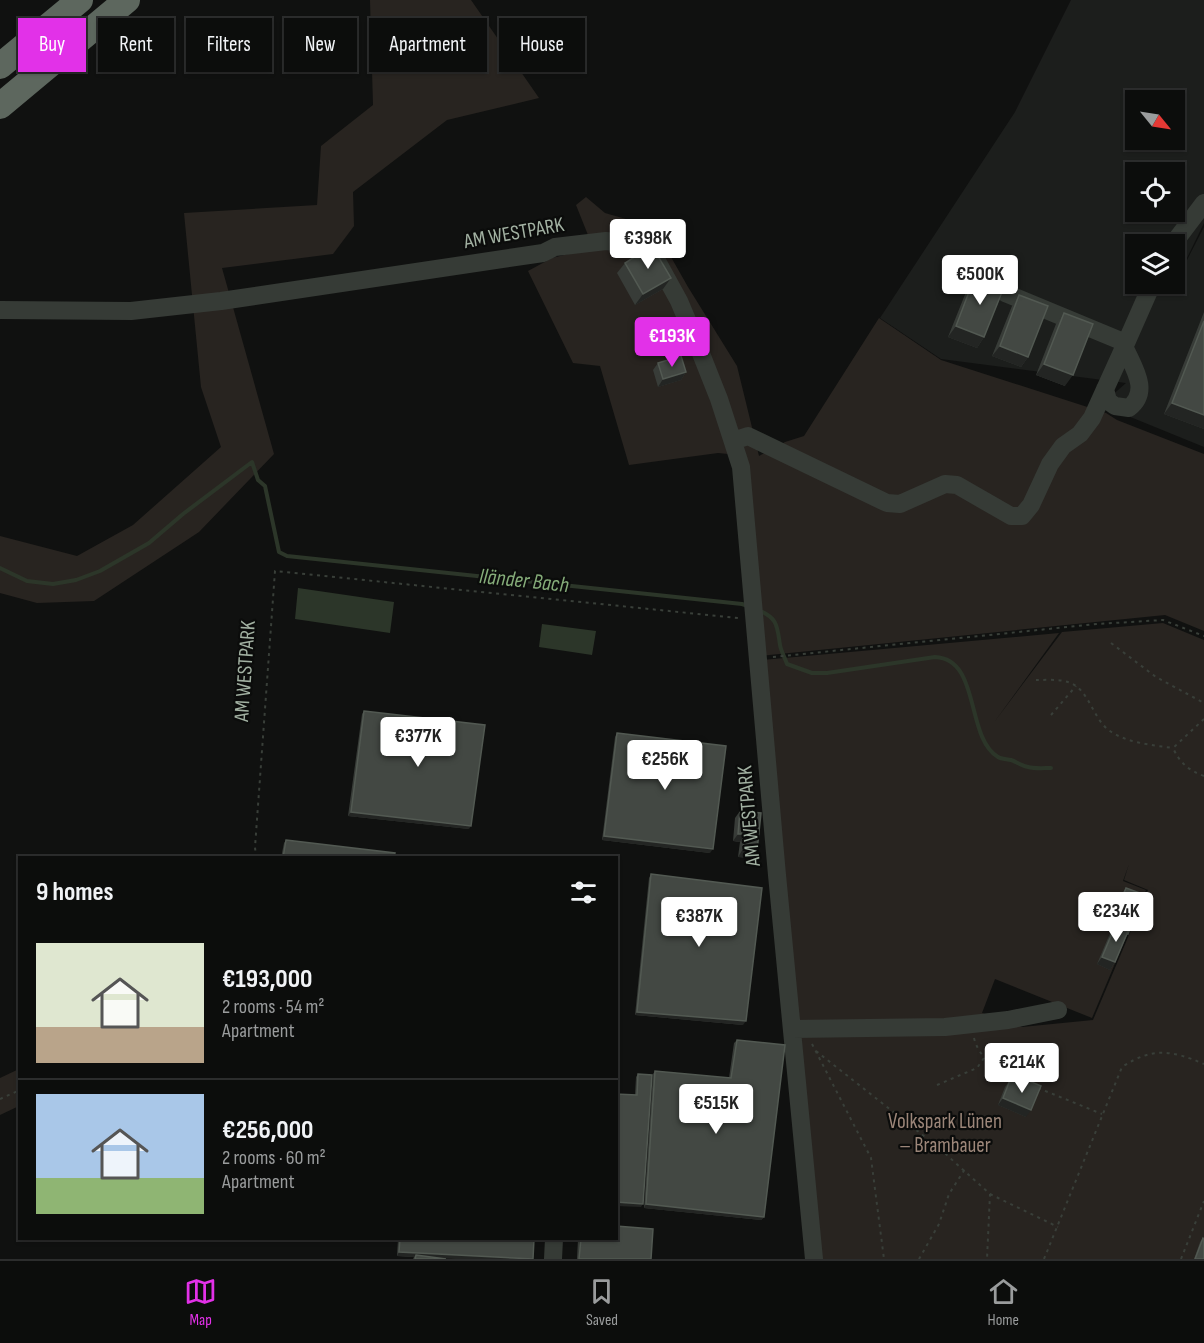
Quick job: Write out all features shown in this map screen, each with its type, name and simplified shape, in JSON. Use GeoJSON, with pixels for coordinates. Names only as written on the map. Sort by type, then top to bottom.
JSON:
{"type":"FeatureCollection","features":[{"type":"Feature","properties":{"kind":"highway"},"geometry":{"type":"LineString","coordinates":[[0,66],[80,0]]}},
{"type":"Feature","properties":{"kind":"highway"},"geometry":{"type":"LineString","coordinates":[[0,105],[127,0]]}},
{"type":"Feature","properties":{"kind":"street"},"geometry":{"type":"LineString","coordinates":[[1181,234],[1204,203]]}},
{"type":"Feature","properties":{"kind":"street","name":"AM WESTPARK"},"geometry":{"type":"LineString","coordinates":[[0,310],[131,311],[221,301],[543,253],[555,247],[606,241],[639,245],[657,261],[679,301],[719,399],[741,467],[754,619],[798,1029],[814,1259]]}},
{"type":"Feature","properties":{"kind":"street"},"geometry":{"type":"LineString","coordinates":[[1005,293],[1125,345],[1141,388],[1137,401],[1129,408],[1115,406],[1108,401],[1105,389]]}},
{"type":"Feature","properties":{"kind":"street"},"geometry":{"type":"LineString","coordinates":[[733,441],[748,435],[887,503],[900,504],[945,484],[957,485],[1011,516],[1022,516],[1030,505],[1050,464],[1063,446],[1080,434],[1092,418],[1148,294]]}},
{"type":"Feature","properties":{"kind":"street"},"geometry":{"type":"LineString","coordinates":[[798,1029],[945,1027],[1008,1020],[1058,1010]]}},
{"type":"Feature","properties":{"kind":"street"},"geometry":{"type":"LineString","coordinates":[[553,1259],[554,1240]]}},
{"type":"Feature","properties":{"kind":"path","name":"AM WESTPARK"},"geometry":{"type":"LineString","coordinates":[[256,856],[256,825],[275,571],[754,619]]}},
{"type":"Feature","properties":{"kind":"path"},"geometry":{"type":"LineString","coordinates":[[784,656],[1097,624],[1163,620],[1204,636]]}},
{"type":"Feature","properties":{"kind":"path"},"geometry":{"type":"LineString","coordinates":[[1111,643],[1156,677],[1204,703]]}},
{"type":"Feature","properties":{"kind":"path"},"geometry":{"type":"LineString","coordinates":[[1036,680],[1068,682],[1076,686],[1086,698],[1099,722],[1111,732],[1129,740],[1173,748]]}},
{"type":"Feature","properties":{"kind":"path"},"geometry":{"type":"LineString","coordinates":[[1051,715],[1076,686]]}},
{"type":"Feature","properties":{"kind":"path"},"geometry":{"type":"LineString","coordinates":[[1173,748],[1204,719]]}},
{"type":"Feature","properties":{"kind":"path"},"geometry":{"type":"LineString","coordinates":[[1173,748],[1179,761],[1191,771],[1204,776]]}},
{"type":"Feature","properties":{"kind":"path"},"geometry":{"type":"LineString","coordinates":[[971,1024],[976,1046],[984,1058],[996,1068],[1026,1083]]}},
{"type":"Feature","properties":{"kind":"path"},"geometry":{"type":"LineString","coordinates":[[798,1029],[816,1051],[871,1158],[884,1259]]}},
{"type":"Feature","properties":{"kind":"path"},"geometry":{"type":"LineString","coordinates":[[816,1051],[965,1169],[990,1194],[1058,1227]]}},
{"type":"Feature","properties":{"kind":"path"},"geometry":{"type":"LineString","coordinates":[[1044,1259],[1122,1067],[1151,1053],[1170,1052],[1204,1064]]}},
{"type":"Feature","properties":{"kind":"path"},"geometry":{"type":"LineString","coordinates":[[937,1085],[977,1068],[984,1058]]}},
{"type":"Feature","properties":{"kind":"path"},"geometry":{"type":"LineString","coordinates":[[1036,1087],[1103,1114]]}},
{"type":"Feature","properties":{"kind":"path"},"geometry":{"type":"LineString","coordinates":[[0,1099],[18,1091]]}},
{"type":"Feature","properties":{"kind":"path"},"geometry":{"type":"LineString","coordinates":[[919,1259],[939,1224],[950,1194],[965,1169]]}},
{"type":"Feature","properties":{"kind":"path"},"geometry":{"type":"LineString","coordinates":[[987,1259],[990,1194]]}},
{"type":"Feature","properties":{"kind":"path"},"geometry":{"type":"LineString","coordinates":[[1181,1259],[1204,1201]]}},
{"type":"Feature","properties":{"kind":"shaded area"},"geometry":{"type":"Polygon","coordinates":[[[1071,0],[1204,0],[1204,223],[1185,262],[1185,234],[1125,234],[1125,294],[1185,294],[1185,264],[1204,227],[1204,447],[1101,405],[1126,383],[941,359],[880,318],[1015,112],[1071,0]]]}},
{"type":"Feature","properties":{"kind":"shaded area"},"geometry":{"type":"Polygon","coordinates":[[[298,588],[394,602],[390,633],[295,619],[298,588]]]}},
{"type":"Feature","properties":{"kind":"shaded area"},"geometry":{"type":"Polygon","coordinates":[[[542,624],[596,631],[592,655],[539,647],[542,624]]]}},
{"type":"Feature","properties":{"kind":"green space"},"geometry":{"type":"Polygon","coordinates":[[[370,0],[471,0],[483,18],[371,18],[370,0]]]}},
{"type":"Feature","properties":{"kind":"green space"},"geometry":{"type":"Polygon","coordinates":[[[487,23],[499,40],[499,72],[521,72],[539,98],[447,120],[353,192],[354,226],[333,254],[222,268],[274,454],[199,532],[94,601],[37,603],[0,593],[0,536],[77,556],[133,525],[221,447],[201,387],[184,213],[317,205],[321,146],[373,105],[372,72],[487,72],[487,23]]]}},
{"type":"Feature","properties":{"kind":"green space"},"geometry":{"type":"Polygon","coordinates":[[[586,197],[605,213],[654,227],[737,366],[759,456],[785,442],[804,436],[879,318],[941,360],[1106,413],[1117,420],[1204,454],[1204,631],[1165,615],[760,656],[739,455],[718,453],[629,465],[600,366],[573,363],[528,271],[552,258],[580,251],[592,245],[576,205],[586,197]]]}},
{"type":"Feature","properties":{"kind":"green space","name":"Volkspark Lünen – Brambauer"},"geometry":{"type":"Polygon","coordinates":[[[1163,623],[1204,640],[1204,1259],[813,1259],[761,660],[1059,633],[995,721],[1062,632],[1163,623]],[[1129,864],[1123,881],[1146,890],[1092,1018],[995,979],[982,1013],[1022,1027],[1093,1020],[1148,890],[1124,880],[1129,864]]]}},
{"type":"Feature","properties":{"kind":"green space"},"geometry":{"type":"Polygon","coordinates":[[[18,1069],[18,1106],[0,1115],[0,1078],[18,1069]]]}},
{"type":"Feature","properties":{"kind":"building"},"geometry":{"type":"Polygon","coordinates":[[[652,246],[671,278],[643,294],[625,263],[652,246]]]}},
{"type":"Feature","properties":{"kind":"building"},"geometry":{"type":"Polygon","coordinates":[[[975,276],[1004,287],[984,337],[956,326],[975,276]]]}},
{"type":"Feature","properties":{"kind":"building"},"geometry":{"type":"Polygon","coordinates":[[[1019,295],[1048,306],[1028,357],[1000,346],[1019,295]]]}},
{"type":"Feature","properties":{"kind":"building"},"geometry":{"type":"Polygon","coordinates":[[[1064,313],[1093,324],[1073,375],[1044,364],[1064,313]]]}},
{"type":"Feature","properties":{"kind":"building"},"geometry":{"type":"Polygon","coordinates":[[[1204,321],[1204,415],[1172,403],[1204,321]]]}},
{"type":"Feature","properties":{"kind":"building"},"geometry":{"type":"Polygon","coordinates":[[[681,356],[686,372],[663,379],[658,363],[681,356]]]}},
{"type":"Feature","properties":{"kind":"building"},"geometry":{"type":"Polygon","coordinates":[[[364,711],[485,725],[471,826],[351,812],[364,711]]]}},
{"type":"Feature","properties":{"kind":"building"},"geometry":{"type":"Polygon","coordinates":[[[617,733],[726,746],[713,849],[604,836],[617,733]]]}},
{"type":"Feature","properties":{"kind":"building"},"geometry":{"type":"Polygon","coordinates":[[[740,811],[761,813],[757,851],[743,849],[745,834],[738,834],[740,811]]]}},
{"type":"Feature","properties":{"kind":"building"},"geometry":{"type":"Polygon","coordinates":[[[286,840],[395,853],[394,856],[283,856],[286,840]]]}},
{"type":"Feature","properties":{"kind":"building"},"geometry":{"type":"Polygon","coordinates":[[[651,874],[762,888],[746,1021],[637,1012],[651,874]]]}},
{"type":"Feature","properties":{"kind":"building"},"geometry":{"type":"Polygon","coordinates":[[[1126,888],[1145,895],[1137,915],[1118,908],[1126,888]]]}},
{"type":"Feature","properties":{"kind":"building"},"geometry":{"type":"Polygon","coordinates":[[[1127,917],[1134,919],[1128,934],[1129,929],[1123,927],[1127,917]]]}},
{"type":"Feature","properties":{"kind":"building"},"geometry":{"type":"Polygon","coordinates":[[[1116,924],[1129,929],[1115,962],[1102,957],[1116,924]]]}},
{"type":"Feature","properties":{"kind":"building"},"geometry":{"type":"Polygon","coordinates":[[[737,1040],[785,1045],[764,1217],[646,1204],[655,1071],[731,1078],[737,1040]]]}},
{"type":"Feature","properties":{"kind":"building"},"geometry":{"type":"Polygon","coordinates":[[[638,1074],[652,1075],[643,1204],[618,1202],[618,1094],[637,1095],[638,1074]]]}},
{"type":"Feature","properties":{"kind":"building"},"geometry":{"type":"Polygon","coordinates":[[[1010,1080],[1025,1086],[1027,1080],[1041,1086],[1031,1110],[1003,1098],[1010,1080]]]}},
{"type":"Feature","properties":{"kind":"building"},"geometry":{"type":"Polygon","coordinates":[[[618,1226],[653,1229],[651,1259],[579,1259],[581,1240],[618,1240],[618,1226]]]}},
{"type":"Feature","properties":{"kind":"building"},"geometry":{"type":"Polygon","coordinates":[[[1203,1238],[1204,1259],[1195,1259],[1203,1238]]]}},
{"type":"Feature","properties":{"kind":"building"},"geometry":{"type":"Polygon","coordinates":[[[400,1240],[534,1240],[533,1259],[399,1252],[400,1240]]]}},
{"type":"Feature","properties":{"kind":"building"},"geometry":{"type":"Polygon","coordinates":[[[416,1255],[446,1259],[415,1259],[416,1255]]]}},
{"type":"Feature","properties":{"kind":"waterway","name":"Iländer Bach"},"geometry":{"type":"LineString","coordinates":[[0,568],[27,581],[53,584],[76,580],[100,571],[149,543],[252,462],[258,480],[265,486],[279,552],[287,556],[748,606]]}},
{"type":"Feature","properties":{"kind":"waterway","name":"Iländer Bach"},"geometry":{"type":"LineString","coordinates":[[758,610],[769,616],[775,623],[787,664],[812,673],[827,673],[935,657],[950,661],[960,671],[966,684],[981,733],[988,747],[999,758],[1026,766],[1051,768]]}}]}
